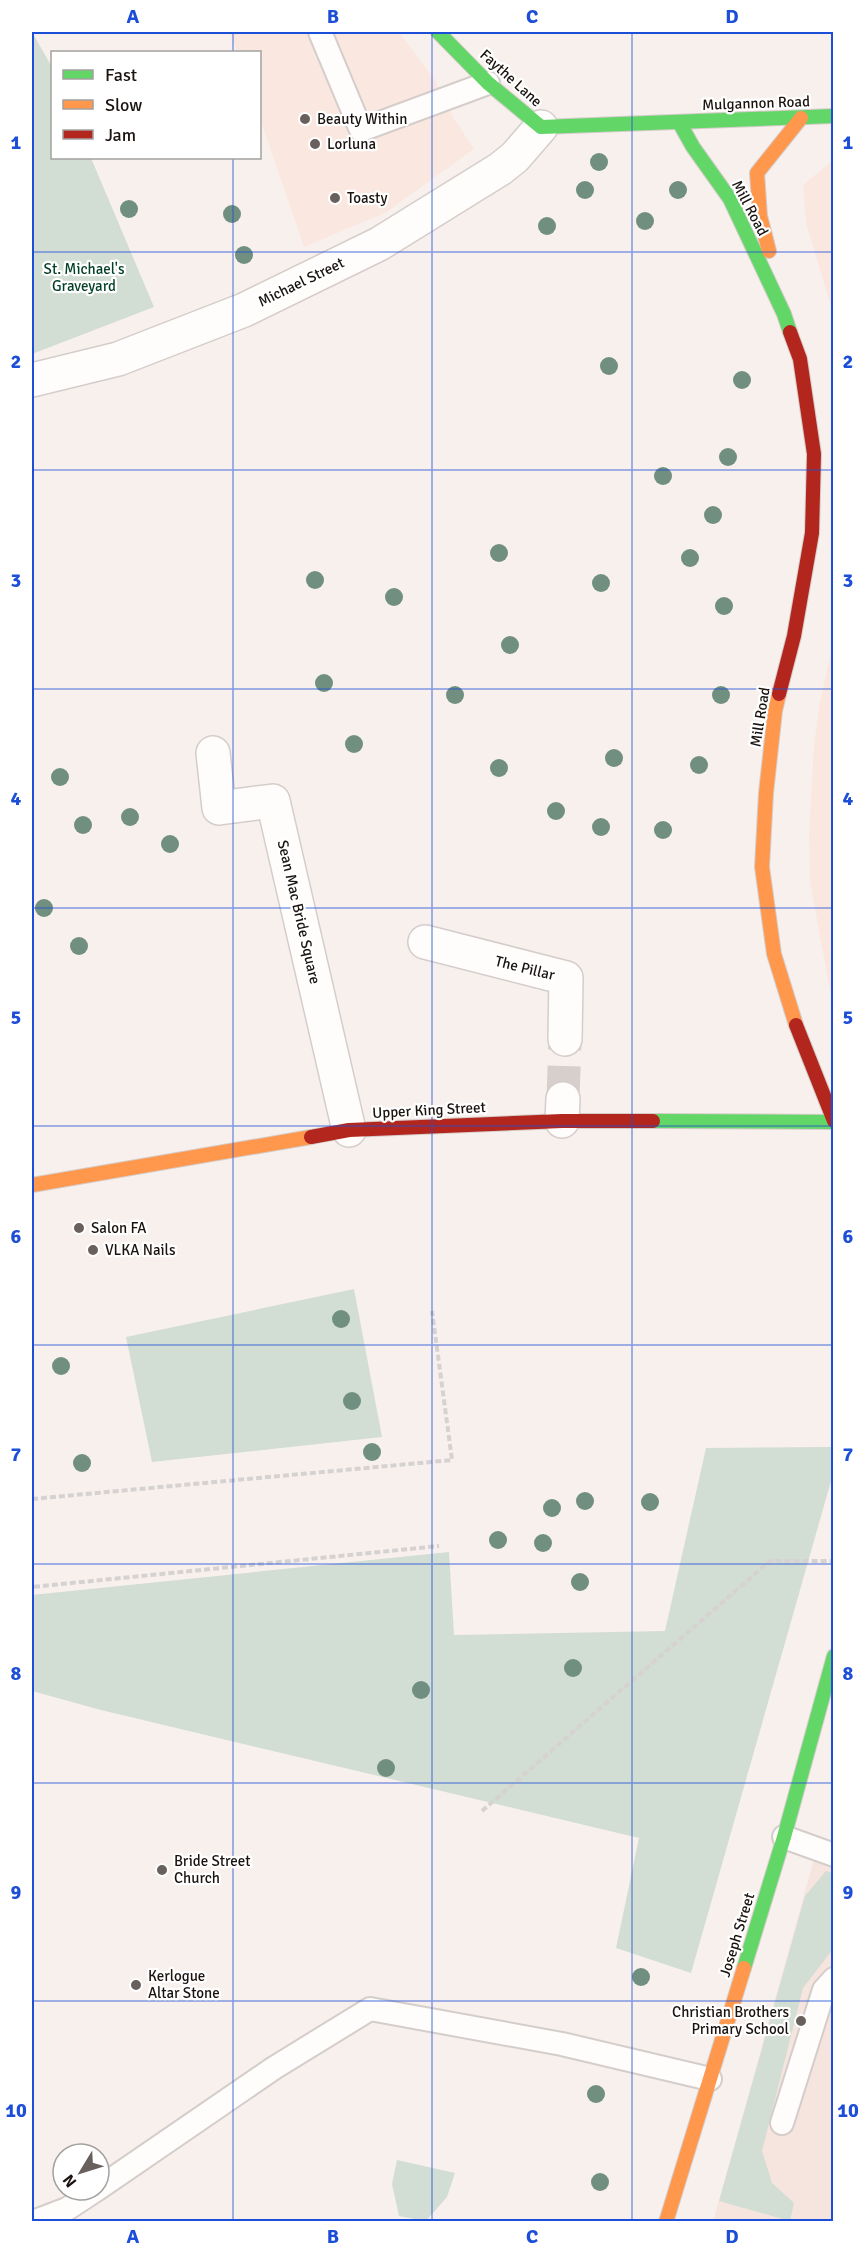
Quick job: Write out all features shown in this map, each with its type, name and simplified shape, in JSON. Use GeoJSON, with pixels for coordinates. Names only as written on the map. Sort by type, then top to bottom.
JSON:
{"type":"FeatureCollection","features":[{"type":"Feature","properties":{"kind":"main road","name":"Faythe Lane"},"geometry":{"type":"LineString","coordinates":[[438,32],[488,83],[542,128],[679,122]]}},
{"type":"Feature","properties":{"kind":"main road","name":"Mulgannon Road"},"geometry":{"type":"LineString","coordinates":[[679,122],[834,116]]}},
{"type":"Feature","properties":{"kind":"main road","name":"Mill Road"},"geometry":{"type":"LineString","coordinates":[[801,118],[757,173],[760,216],[784,314],[800,360],[814,454],[812,533],[794,636],[775,711],[766,793],[762,867],[774,954],[801,1042],[834,1122]]}},
{"type":"Feature","properties":{"kind":"main road","name":"Mill Road"},"geometry":{"type":"LineString","coordinates":[[679,122],[693,147],[730,199],[784,314]]}},
{"type":"Feature","properties":{"kind":"main road","name":"Upper King Street"},"geometry":{"type":"LineString","coordinates":[[32,1185],[349,1130],[562,1110],[834,1122]]}},
{"type":"Feature","properties":{"kind":"main road","name":"Joseph Street"},"geometry":{"type":"LineString","coordinates":[[666,2222],[828,1696],[834,1656]]}},
{"type":"Feature","properties":{"kind":"street","name":"Michael Street"},"geometry":{"type":"LineString","coordinates":[[32,380],[118,359],[244,310],[379,244],[500,169],[515,158],[542,128]]}},
{"type":"Feature","properties":{"kind":"street","name":"Sean Mac Bride Square"},"geometry":{"type":"LineString","coordinates":[[213,753],[219,808],[273,801],[349,1130]]}},
{"type":"Feature","properties":{"kind":"street","name":"The Pillar"},"geometry":{"type":"LineString","coordinates":[[425,942],[566,978],[565,1039]]}},
{"type":"Feature","properties":{"kind":"lane"},"geometry":{"type":"LineString","coordinates":[[320,32],[360,130],[488,83]]}},
{"type":"Feature","properties":{"kind":"lane"},"geometry":{"type":"LineString","coordinates":[[784,1837],[834,1855]]}},
{"type":"Feature","properties":{"kind":"lane"},"geometry":{"type":"LineString","coordinates":[[782,2123],[824,1990],[834,1979]]}},
{"type":"Feature","properties":{"kind":"lane"},"geometry":{"type":"LineString","coordinates":[[111,2180],[274,2068],[370,2009],[562,2044],[710,2079]]}},
{"type":"Feature","properties":{"kind":"lane"},"geometry":{"type":"LineString","coordinates":[[33,2222],[67,2209],[78,2202]]}},
{"type":"Feature","properties":{"kind":"path"},"geometry":{"type":"LineString","coordinates":[[32,1499],[452,1461],[432,1311]]}},
{"type":"Feature","properties":{"kind":"path"},"geometry":{"type":"LineString","coordinates":[[32,1594],[32,1587],[440,1546]]}},
{"type":"Feature","properties":{"kind":"path"},"geometry":{"type":"LineString","coordinates":[[482,1811],[771,1561],[834,1561]]}},
{"type":"Feature","properties":{"kind":"shaded area"},"geometry":{"type":"Polygon","coordinates":[[[230,32],[399,32],[436,82],[453,117],[474,149],[385,213],[304,247],[261,122],[261,51],[237,51],[230,32]]]}},
{"type":"Feature","properties":{"kind":"shaded area"},"geometry":{"type":"Polygon","coordinates":[[[833,160],[833,313],[806,223],[803,185],[833,160]]]}},
{"type":"Feature","properties":{"kind":"shaded area"},"geometry":{"type":"Polygon","coordinates":[[[833,642],[834,1007],[810,882],[809,835],[814,743],[833,642]]]}},
{"type":"Feature","properties":{"kind":"shaded area","name":"Christian Brothers Primary School"},"geometry":{"type":"Polygon","coordinates":[[[819,1841],[833,1842],[833,2221],[713,2222],[819,1841]]]}},
{"type":"Feature","properties":{"kind":"green space","name":"St. Michael's Graveyard"},"geometry":{"type":"Polygon","coordinates":[[[32,32],[51,65],[51,159],[91,159],[154,307],[32,354],[32,32]]]}},
{"type":"Feature","properties":{"kind":"green space"},"geometry":{"type":"Polygon","coordinates":[[[354,1289],[382,1437],[152,1462],[126,1337],[354,1289]]]}},
{"type":"Feature","properties":{"kind":"green space"},"geometry":{"type":"Polygon","coordinates":[[[833,1447],[833,1474],[691,1973],[616,1948],[639,1838],[101,1710],[32,1691],[32,1595],[449,1552],[454,1635],[665,1631],[706,1448],[833,1447]]]}},
{"type":"Feature","properties":{"kind":"green space"},"geometry":{"type":"Polygon","coordinates":[[[826,1871],[833,1873],[833,1949],[803,1988],[762,2151],[772,2183],[794,2203],[790,2221],[719,2201],[805,1896],[826,1871]]]}},
{"type":"Feature","properties":{"kind":"green space"},"geometry":{"type":"Polygon","coordinates":[[[397,2160],[455,2173],[447,2197],[426,2221],[399,2216],[392,2184],[397,2160]]]}},
{"type":"Feature","properties":{"kind":"tunnel"},"geometry":{"type":"LineString","coordinates":[[563,1099],[565,1039]]}},
{"type":"Feature","properties":{"kind":"traffic: fast"},"geometry":{"type":"LineString","coordinates":[[438,32],[488,83],[541,127],[834,116]]}},
{"type":"Feature","properties":{"kind":"traffic: fast"},"geometry":{"type":"LineString","coordinates":[[679,122],[693,147],[730,199],[784,314],[790,332]]}},
{"type":"Feature","properties":{"kind":"traffic: fast"},"geometry":{"type":"LineString","coordinates":[[653,1121],[834,1122]]}},
{"type":"Feature","properties":{"kind":"traffic: fast"},"geometry":{"type":"LineString","coordinates":[[744,1968],[784,1837],[834,1656]]}},
{"type":"Feature","properties":{"kind":"traffic: slow"},"geometry":{"type":"LineString","coordinates":[[769,251],[760,216],[757,173],[801,118]]}},
{"type":"Feature","properties":{"kind":"traffic: slow"},"geometry":{"type":"LineString","coordinates":[[779,694],[766,793],[762,867],[774,954],[796,1025]]}},
{"type":"Feature","properties":{"kind":"traffic: slow"},"geometry":{"type":"LineString","coordinates":[[32,1185],[311,1137]]}},
{"type":"Feature","properties":{"kind":"traffic: slow"},"geometry":{"type":"LineString","coordinates":[[666,2222],[744,1968]]}},
{"type":"Feature","properties":{"kind":"traffic: jam"},"geometry":{"type":"LineString","coordinates":[[779,694],[794,636],[812,533],[814,454],[800,359],[790,332]]}},
{"type":"Feature","properties":{"kind":"traffic: jam"},"geometry":{"type":"LineString","coordinates":[[796,1025],[834,1121]]}},
{"type":"Feature","properties":{"kind":"traffic: jam"},"geometry":{"type":"LineString","coordinates":[[311,1137],[349,1130],[562,1121],[653,1121]]}},
{"type":"Feature","properties":{"kind":"place","name":"Beauty Within"},"geometry":{"type":"Point","coordinates":[305,119]}},
{"type":"Feature","properties":{"kind":"place","name":"Lorluna"},"geometry":{"type":"Point","coordinates":[315,144]}},
{"type":"Feature","properties":{"kind":"place","name":"Toasty"},"geometry":{"type":"Point","coordinates":[335,198]}},
{"type":"Feature","properties":{"kind":"place","name":"Salon FA"},"geometry":{"type":"Point","coordinates":[79,1228]}},
{"type":"Feature","properties":{"kind":"place","name":"VLKA Nails"},"geometry":{"type":"Point","coordinates":[93,1250]}},
{"type":"Feature","properties":{"kind":"place","name":"Bride Street Church"},"geometry":{"type":"Point","coordinates":[162,1870]}},
{"type":"Feature","properties":{"kind":"place","name":"Kerlogue Altar Stone"},"geometry":{"type":"Point","coordinates":[136,1985]}},
{"type":"Feature","properties":{"kind":"place","name":"Christian Brothers Primary School"},"geometry":{"type":"Point","coordinates":[801,2021]}}]}
